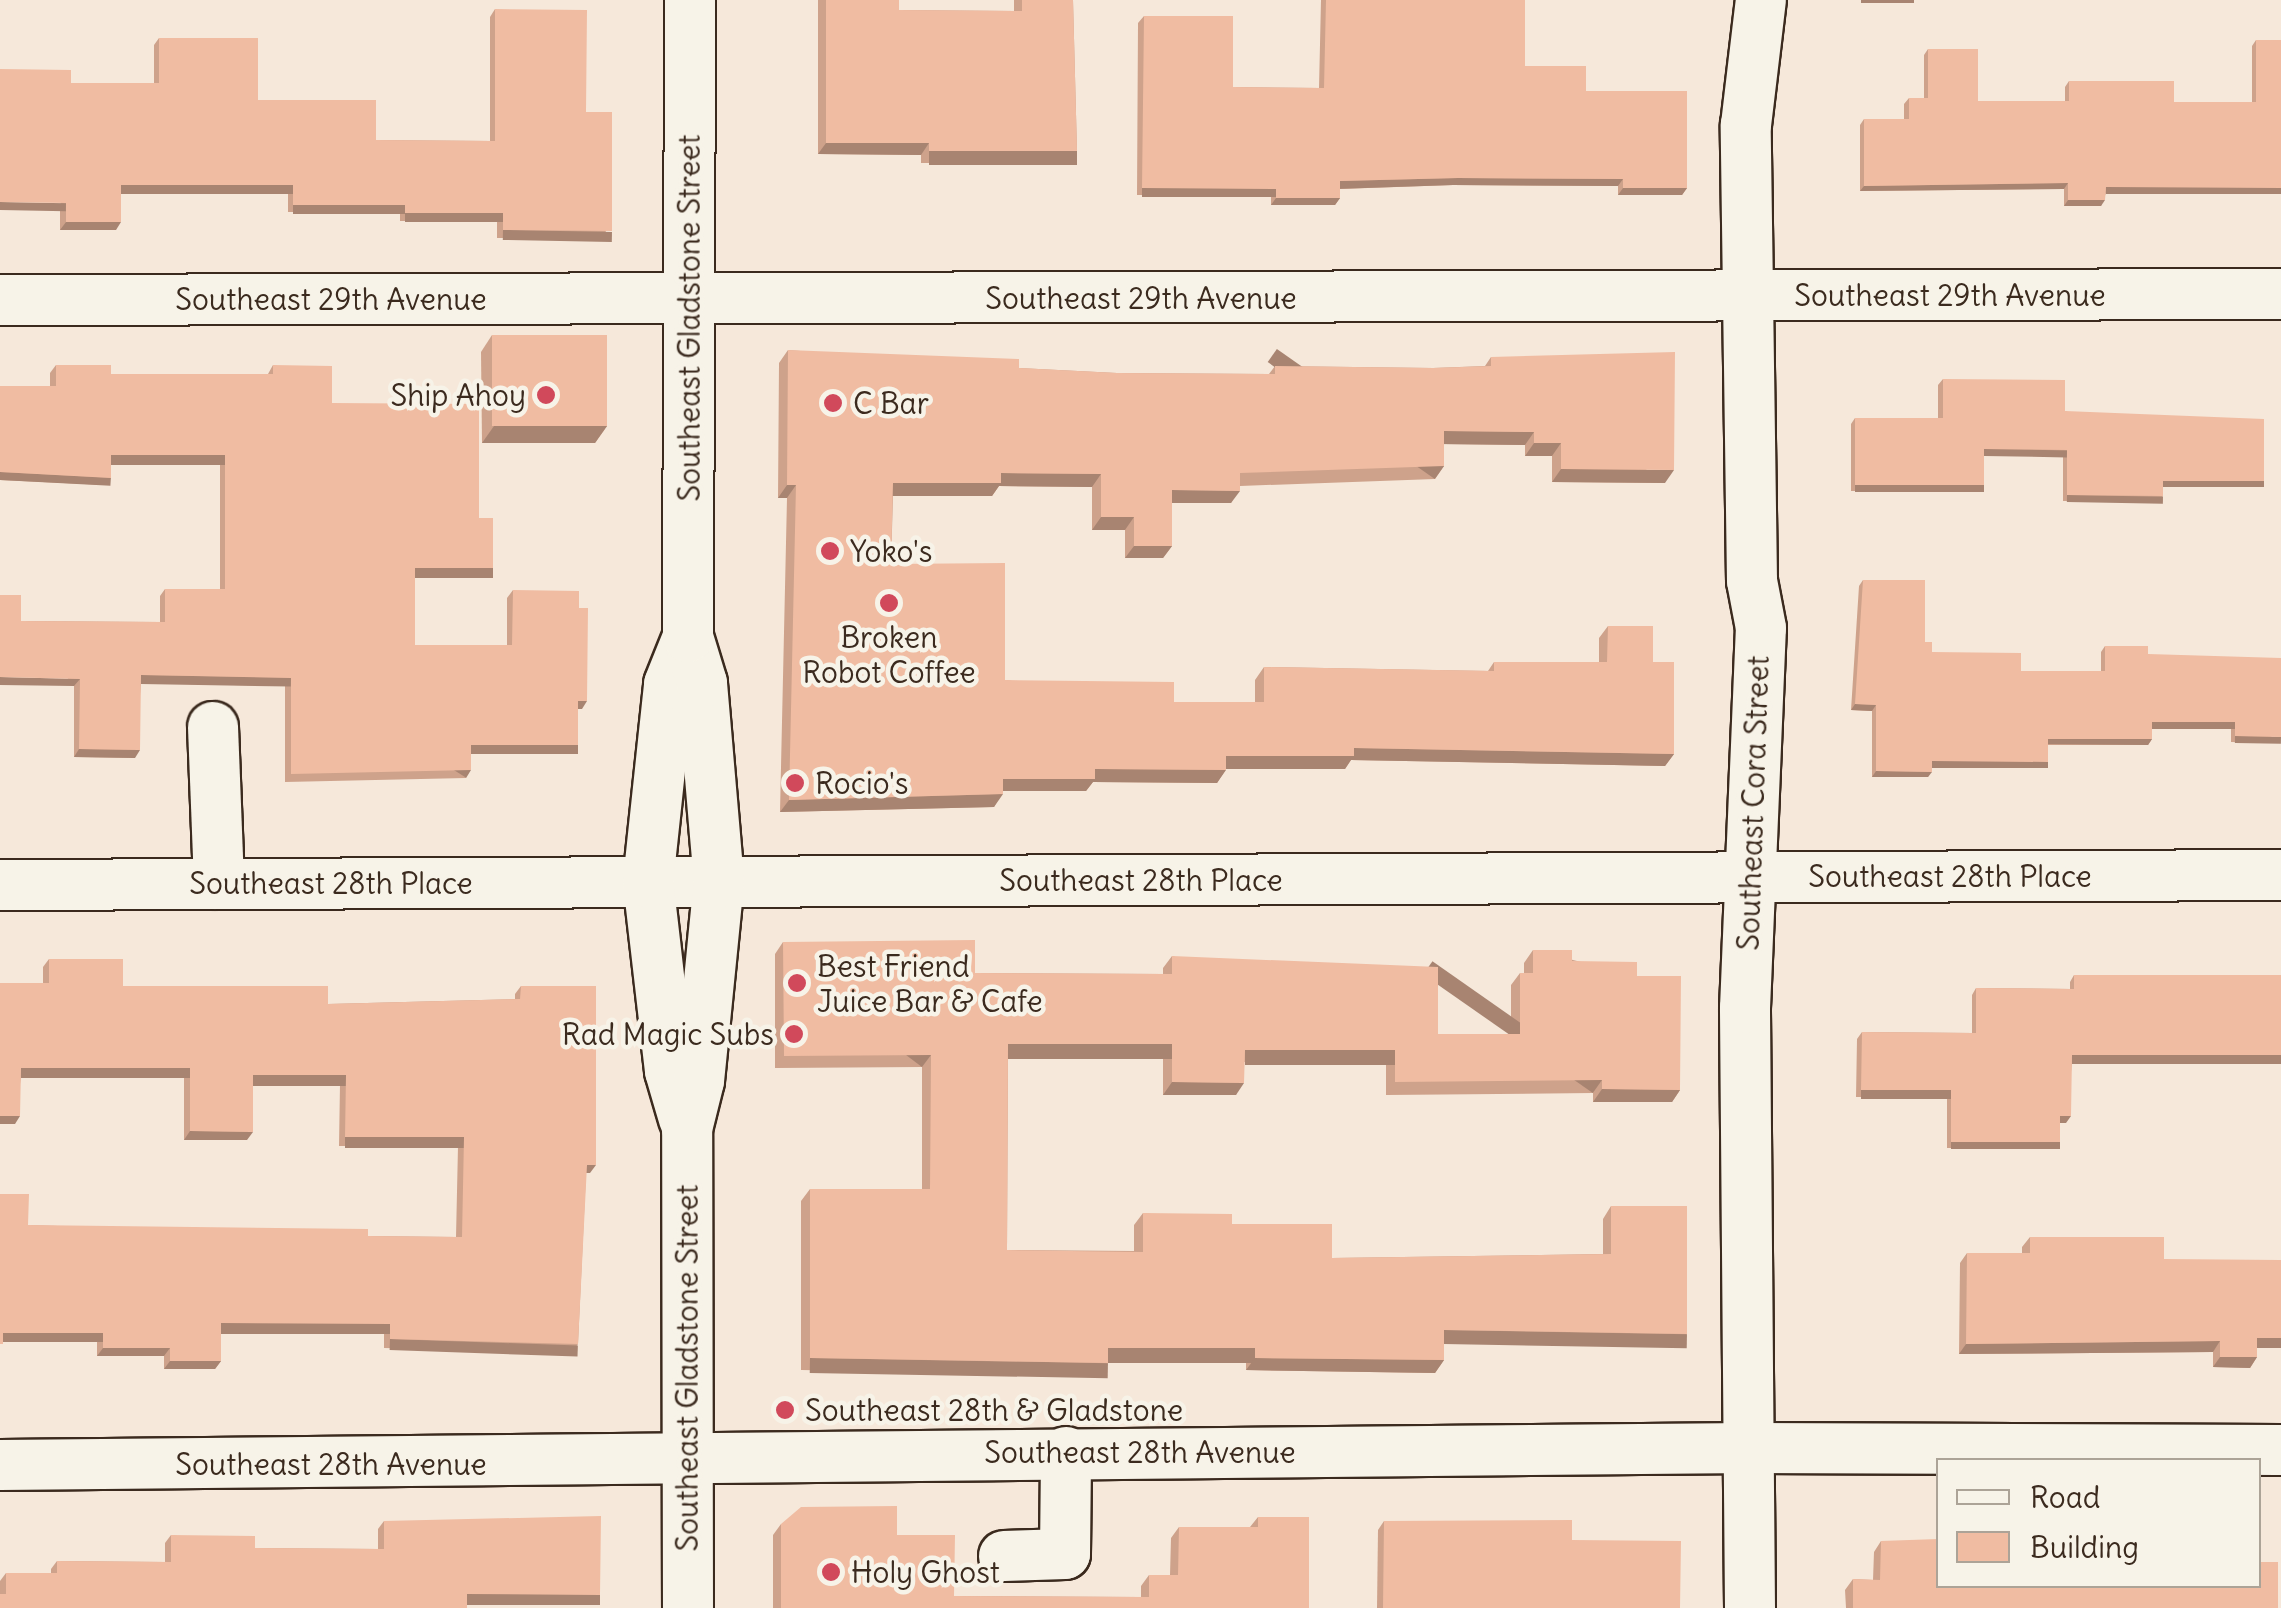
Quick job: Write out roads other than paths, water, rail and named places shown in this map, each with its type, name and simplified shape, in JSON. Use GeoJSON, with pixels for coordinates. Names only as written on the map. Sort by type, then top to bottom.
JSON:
{"type":"FeatureCollection","features":[{"type":"Feature","properties":{"kind":"street","name":"Southeast Gladstone Street"},"geometry":{"type":"LineString","coordinates":[[686,1128],[699,1081],[719,882],[702,683],[688,637],[690,0]]}},
{"type":"Feature","properties":{"kind":"street","name":"Southeast Cora Street"},"geometry":{"type":"LineString","coordinates":[[1750,1608],[1745,1008],[1761,628],[1752,581],[1752,296],[1746,125],[1761,0]]}},
{"type":"Feature","properties":{"kind":"street","name":"Southeast 29th Avenue"},"geometry":{"type":"LineString","coordinates":[[0,300],[2281,294]]}},
{"type":"Feature","properties":{"kind":"street","name":"Southeast Gladstone Street"},"geometry":{"type":"LineString","coordinates":[[688,637],[669,684],[648,882],[667,1052],[686,1128],[688,1608]]}},
{"type":"Feature","properties":{"kind":"street"},"geometry":{"type":"LineString","coordinates":[[213,727],[219,884]]}},
{"type":"Feature","properties":{"kind":"street","name":"Southeast 28th Place"},"geometry":{"type":"LineString","coordinates":[[0,885],[2281,875]]}},
{"type":"Feature","properties":{"kind":"street","name":"Southeast 28th Avenue"},"geometry":{"type":"LineString","coordinates":[[0,1465],[688,1463],[782,1454],[1066,1452],[2281,1450]]}},
{"type":"Feature","properties":{"kind":"street"},"geometry":{"type":"LineString","coordinates":[[1004,1556],[1064,1554],[1066,1452]]}},
{"type":"Feature","properties":{"kind":"place","name":"Ship Ahoy"},"geometry":{"type":"Point","coordinates":[546,395]}},
{"type":"Feature","properties":{"kind":"place","name":"C Bar"},"geometry":{"type":"Point","coordinates":[833,403]}},
{"type":"Feature","properties":{"kind":"place","name":"Yoko's"},"geometry":{"type":"Point","coordinates":[830,551]}},
{"type":"Feature","properties":{"kind":"place","name":"Broken Robot Coffee"},"geometry":{"type":"Point","coordinates":[889,603]}},
{"type":"Feature","properties":{"kind":"place","name":"Rocio's"},"geometry":{"type":"Point","coordinates":[795,783]}},
{"type":"Feature","properties":{"kind":"place","name":"Best Friend Juice Bar & Cafe"},"geometry":{"type":"Point","coordinates":[797,983]}},
{"type":"Feature","properties":{"kind":"place","name":"Rad Magic Subs"},"geometry":{"type":"Point","coordinates":[794,1034]}},
{"type":"Feature","properties":{"kind":"place","name":"Southeast 28th & Gladstone"},"geometry":{"type":"Point","coordinates":[785,1410]}},
{"type":"Feature","properties":{"kind":"place","name":"Holy Ghost"},"geometry":{"type":"Point","coordinates":[831,1572]}}]}
